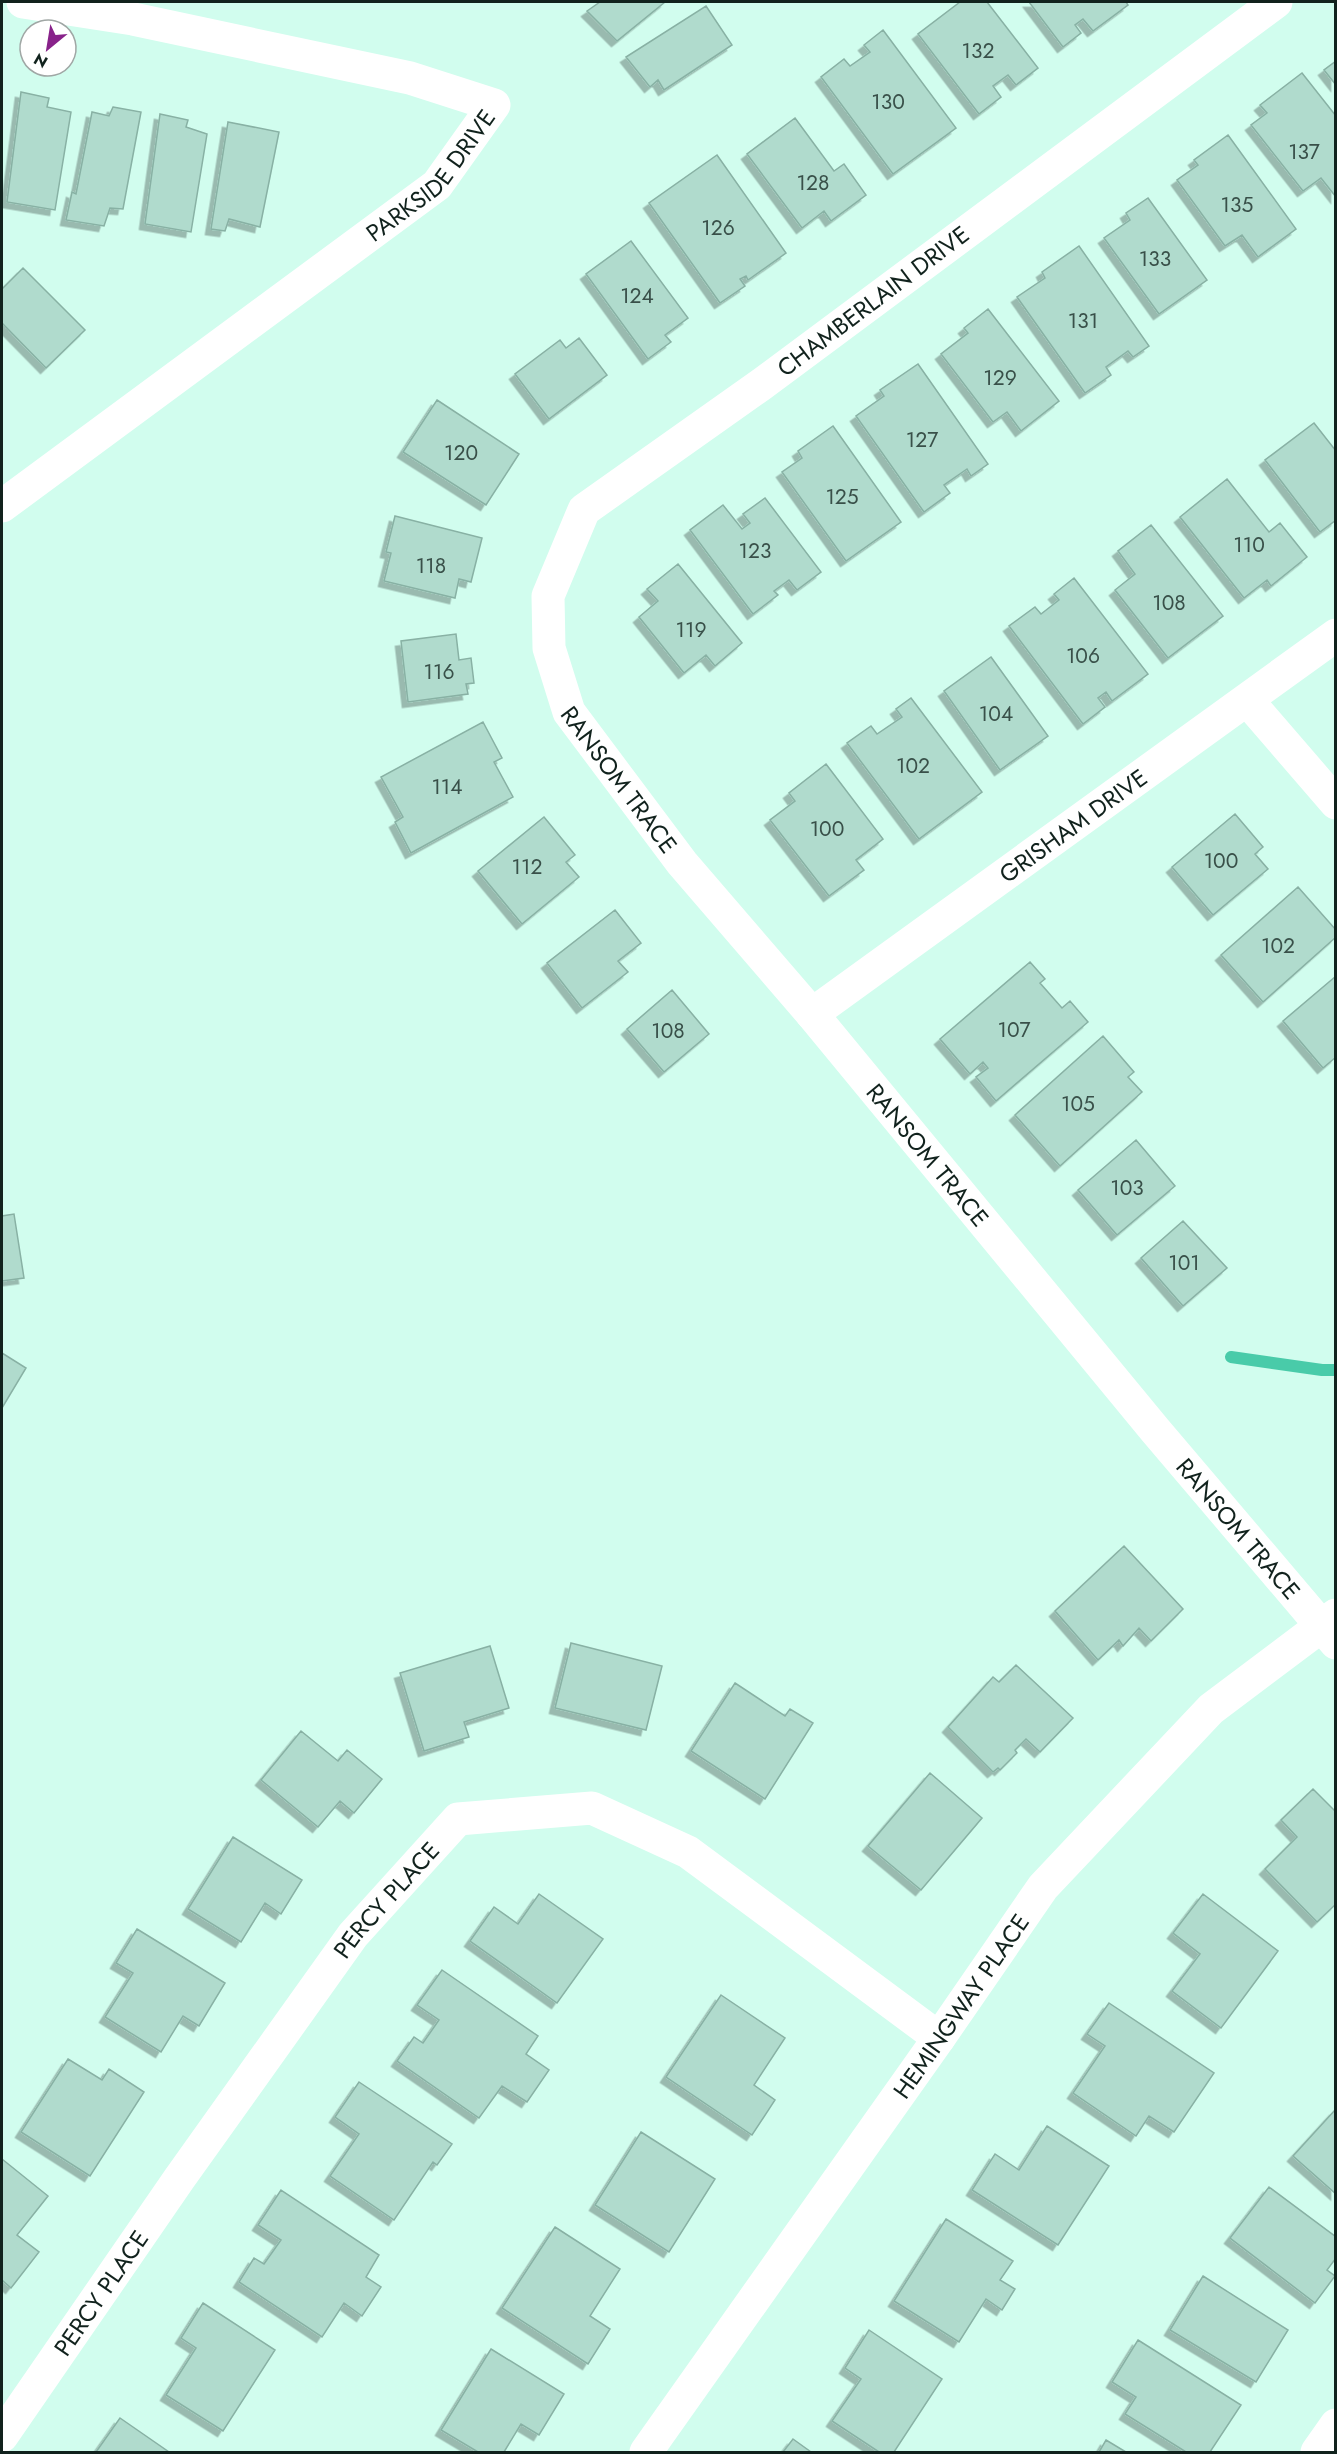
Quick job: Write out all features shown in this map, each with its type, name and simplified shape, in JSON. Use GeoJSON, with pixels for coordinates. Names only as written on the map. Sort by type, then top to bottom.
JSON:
{"type":"FeatureCollection","features":[{"type":"Feature","properties":{"kind":"street","name":"PARKSIDE DRIVE"},"geometry":{"type":"LineString","coordinates":[[2,506],[437,185],[494,105],[410,78],[133,19],[23,2]]}},
{"type":"Feature","properties":{"kind":"street","name":"CHAMBERLAIN DRIVE"},"geometry":{"type":"LineString","coordinates":[[549,648],[548,596],[584,510],[772,377],[1276,2]]}},
{"type":"Feature","properties":{"kind":"street","name":"GRISHAM DRIVE"},"geometry":{"type":"LineString","coordinates":[[812,1014],[1248,701],[1335,635]]}},
{"type":"Feature","properties":{"kind":"street","name":"RANSOM TRACE"},"geometry":{"type":"LineString","coordinates":[[549,648],[569,712],[681,863],[812,1014],[1155,1430],[1331,1628]]}},
{"type":"Feature","properties":{"kind":"street"},"geometry":{"type":"LineString","coordinates":[[1248,701],[1335,803]]}},
{"type":"Feature","properties":{"kind":"street","name":"HEMINGWAY PLACE"},"geometry":{"type":"LineString","coordinates":[[646,2452],[939,2038],[1042,1887],[1211,1709],[1331,1628]]}},
{"type":"Feature","properties":{"kind":"street","name":"PERCY PLACE"},"geometry":{"type":"LineString","coordinates":[[2,2436],[179,2179],[353,1935],[458,1819],[592,1808],[688,1852],[939,2038]]}},
{"type":"Feature","properties":{"kind":"street"},"geometry":{"type":"LineString","coordinates":[[1317,2452],[1335,2425]]}},
{"type":"Feature","properties":{"kind":"building"},"geometry":{"type":"Polygon","coordinates":[[[600,2],[665,2],[617,41],[587,11],[600,2]]]}},
{"type":"Feature","properties":{"kind":"building"},"geometry":{"type":"Polygon","coordinates":[[[960,2],[987,2],[1038,68],[1016,85],[1008,75],[993,86],[1001,97],[979,114],[918,34],[960,2]]]}},
{"type":"Feature","properties":{"kind":"building"},"geometry":{"type":"Polygon","coordinates":[[[1029,2],[1126,2],[1128,5],[1093,31],[1083,19],[1075,25],[1081,33],[1063,47],[1029,2]]]}},
{"type":"Feature","properties":{"kind":"building"},"geometry":{"type":"Polygon","coordinates":[[[706,6],[732,45],[664,90],[658,80],[650,87],[626,57],[706,6]]]}},
{"type":"Feature","properties":{"kind":"building"},"geometry":{"type":"Polygon","coordinates":[[[883,30],[956,128],[893,174],[821,77],[844,59],[850,66],[870,52],[864,45],[883,30]]]}},
{"type":"Feature","properties":{"kind":"building"},"geometry":{"type":"Polygon","coordinates":[[[1336,61],[1336,85],[1324,70],[1336,61]]]}},
{"type":"Feature","properties":{"kind":"building"},"geometry":{"type":"Polygon","coordinates":[[[1302,73],[1336,116],[1336,197],[1321,178],[1303,191],[1251,125],[1267,113],[1260,105],[1302,73]]]}},
{"type":"Feature","properties":{"kind":"building"},"geometry":{"type":"Polygon","coordinates":[[[21,92],[49,98],[47,107],[71,112],[55,210],[7,202],[21,92]]]}},
{"type":"Feature","properties":{"kind":"building"},"geometry":{"type":"Polygon","coordinates":[[[113,107],[141,112],[123,209],[110,208],[104,226],[66,220],[72,192],[76,194],[92,112],[109,116],[113,107]]]}},
{"type":"Feature","properties":{"kind":"building"},"geometry":{"type":"Polygon","coordinates":[[[160,114],[188,120],[186,127],[207,134],[191,232],[145,224],[160,114]]]}},
{"type":"Feature","properties":{"kind":"building"},"geometry":{"type":"Polygon","coordinates":[[[795,118],[834,171],[844,164],[866,195],[831,221],[824,211],[802,228],[747,154],[795,118]]]}},
{"type":"Feature","properties":{"kind":"building"},"geometry":{"type":"Polygon","coordinates":[[[228,122],[279,132],[260,227],[229,219],[225,231],[211,229],[228,122]]]}},
{"type":"Feature","properties":{"kind":"building"},"geometry":{"type":"Polygon","coordinates":[[[1228,135],[1296,229],[1258,257],[1242,235],[1225,246],[1177,180],[1198,165],[1194,160],[1228,135]]]}},
{"type":"Feature","properties":{"kind":"building"},"geometry":{"type":"Polygon","coordinates":[[[717,155],[786,253],[748,280],[746,276],[740,279],[745,286],[720,303],[649,203],[717,155]]]}},
{"type":"Feature","properties":{"kind":"building"},"geometry":{"type":"Polygon","coordinates":[[[1148,198],[1207,280],[1159,314],[1104,238],[1130,220],[1126,213],[1148,198]]]}},
{"type":"Feature","properties":{"kind":"building"},"geometry":{"type":"Polygon","coordinates":[[[631,241],[688,318],[665,335],[671,342],[648,359],[586,274],[631,241]]]}},
{"type":"Feature","properties":{"kind":"building"},"geometry":{"type":"Polygon","coordinates":[[[1079,246],[1149,346],[1133,357],[1128,351],[1106,367],[1111,375],[1085,393],[1017,297],[1045,278],[1042,272],[1079,246]]]}},
{"type":"Feature","properties":{"kind":"building"},"geometry":{"type":"Polygon","coordinates":[[[23,268],[85,330],[46,368],[2,323],[2,289],[23,268]]]}},
{"type":"Feature","properties":{"kind":"building"},"geometry":{"type":"Polygon","coordinates":[[[988,309],[1059,401],[1021,431],[1007,412],[993,422],[941,354],[968,333],[964,328],[988,309]]]}},
{"type":"Feature","properties":{"kind":"building"},"geometry":{"type":"Polygon","coordinates":[[[579,338],[607,375],[549,419],[515,374],[560,340],[566,348],[579,338]]]}},
{"type":"Feature","properties":{"kind":"building"},"geometry":{"type":"Polygon","coordinates":[[[918,364],[988,464],[971,476],[967,469],[944,485],[950,493],[924,512],[856,416],[884,396],[880,390],[918,364]]]}},
{"type":"Feature","properties":{"kind":"building"},"geometry":{"type":"Polygon","coordinates":[[[437,400],[519,454],[486,505],[403,452],[437,400]]]}},
{"type":"Feature","properties":{"kind":"building"},"geometry":{"type":"Polygon","coordinates":[[[1314,423],[1336,451],[1336,520],[1320,532],[1265,460],[1314,423]]]}},
{"type":"Feature","properties":{"kind":"building"},"geometry":{"type":"Polygon","coordinates":[[[833,426],[901,522],[846,561],[782,472],[802,458],[798,451],[833,426]]]}},
{"type":"Feature","properties":{"kind":"building"},"geometry":{"type":"Polygon","coordinates":[[[1227,479],[1269,532],[1280,523],[1307,557],[1271,586],[1267,580],[1244,598],[1180,517],[1227,479]]]}},
{"type":"Feature","properties":{"kind":"building"},"geometry":{"type":"Polygon","coordinates":[[[765,498],[821,572],[797,590],[789,580],[774,591],[778,595],[753,614],[690,530],[723,505],[742,529],[750,523],[743,514],[765,498]]]}},
{"type":"Feature","properties":{"kind":"building"},"geometry":{"type":"Polygon","coordinates":[[[395,516],[482,538],[471,582],[459,579],[455,598],[384,581],[391,553],[386,552],[395,516]]]}},
{"type":"Feature","properties":{"kind":"building"},"geometry":{"type":"Polygon","coordinates":[[[1151,525],[1223,616],[1168,658],[1115,590],[1135,574],[1118,551],[1151,525]]]}},
{"type":"Feature","properties":{"kind":"building"},"geometry":{"type":"Polygon","coordinates":[[[678,564],[742,643],[715,666],[706,655],[684,673],[639,617],[658,601],[647,589],[678,564]]]}},
{"type":"Feature","properties":{"kind":"building"},"geometry":{"type":"Polygon","coordinates":[[[1074,578],[1148,674],[1112,701],[1106,692],[1098,698],[1105,707],[1083,724],[1009,626],[1035,607],[1041,614],[1059,600],[1054,594],[1074,578]]]}},
{"type":"Feature","properties":{"kind":"building"},"geometry":{"type":"Polygon","coordinates":[[[456,634],[459,660],[471,658],[474,683],[466,684],[468,694],[408,702],[401,641],[456,634]]]}},
{"type":"Feature","properties":{"kind":"building"},"geometry":{"type":"Polygon","coordinates":[[[991,657],[1048,736],[1000,770],[944,691],[991,657]]]}},
{"type":"Feature","properties":{"kind":"building"},"geometry":{"type":"Polygon","coordinates":[[[911,698],[982,792],[919,839],[847,743],[871,726],[877,734],[902,717],[896,709],[911,698]]]}},
{"type":"Feature","properties":{"kind":"building"},"geometry":{"type":"Polygon","coordinates":[[[483,722],[502,758],[494,762],[513,797],[411,853],[395,822],[403,817],[381,777],[483,722]]]}},
{"type":"Feature","properties":{"kind":"building"},"geometry":{"type":"Polygon","coordinates":[[[826,764],[883,839],[856,860],[864,870],[829,896],[770,820],[795,801],[789,793],[826,764]]]}},
{"type":"Feature","properties":{"kind":"building"},"geometry":{"type":"Polygon","coordinates":[[[1235,814],[1263,847],[1255,854],[1268,869],[1213,915],[1172,867],[1235,814]]]}},
{"type":"Feature","properties":{"kind":"building"},"geometry":{"type":"Polygon","coordinates":[[[544,817],[575,855],[566,862],[579,877],[522,924],[478,871],[544,817]]]}},
{"type":"Feature","properties":{"kind":"building"},"geometry":{"type":"Polygon","coordinates":[[[1298,887],[1336,930],[1336,937],[1263,1002],[1221,955],[1298,887]]]}},
{"type":"Feature","properties":{"kind":"building"},"geometry":{"type":"Polygon","coordinates":[[[615,910],[641,943],[618,961],[628,972],[582,1008],[547,963],[615,910]]]}},
{"type":"Feature","properties":{"kind":"building"},"geometry":{"type":"Polygon","coordinates":[[[1030,962],[1045,979],[1040,983],[1062,1008],[1070,1001],[1088,1022],[996,1101],[976,1077],[988,1068],[983,1062],[970,1074],[940,1039],[1030,962]]]}},
{"type":"Feature","properties":{"kind":"building"},"geometry":{"type":"Polygon","coordinates":[[[1336,976],[1336,1057],[1323,1068],[1283,1021],[1336,976]]]}},
{"type":"Feature","properties":{"kind":"building"},"geometry":{"type":"Polygon","coordinates":[[[672,990],[709,1034],[664,1072],[627,1029],[672,990]]]}},
{"type":"Feature","properties":{"kind":"building"},"geometry":{"type":"Polygon","coordinates":[[[1103,1036],[1134,1072],[1128,1077],[1142,1092],[1060,1166],[1015,1115],[1103,1036]]]}},
{"type":"Feature","properties":{"kind":"building"},"geometry":{"type":"Polygon","coordinates":[[[1136,1140],[1175,1186],[1117,1235],[1078,1190],[1136,1140]]]}},
{"type":"Feature","properties":{"kind":"building"},"geometry":{"type":"Polygon","coordinates":[[[14,1214],[24,1278],[2,1281],[2,1216],[14,1214]]]}},
{"type":"Feature","properties":{"kind":"building"},"geometry":{"type":"Polygon","coordinates":[[[1183,1221],[1227,1268],[1183,1306],[1141,1258],[1183,1221]]]}},
{"type":"Feature","properties":{"kind":"building"},"geometry":{"type":"Polygon","coordinates":[[[2,1353],[26,1368],[2,1408],[2,1353]]]}},
{"type":"Feature","properties":{"kind":"building"},"geometry":{"type":"Polygon","coordinates":[[[1124,1546],[1183,1609],[1151,1641],[1139,1628],[1123,1646],[1119,1640],[1098,1660],[1055,1611],[1124,1546]]]}},
{"type":"Feature","properties":{"kind":"building"},"geometry":{"type":"Polygon","coordinates":[[[571,1643],[662,1666],[646,1730],[555,1708],[571,1643]]]}},
{"type":"Feature","properties":{"kind":"building"},"geometry":{"type":"Polygon","coordinates":[[[490,1646],[509,1708],[464,1722],[469,1737],[424,1751],[400,1673],[490,1646]]]}},
{"type":"Feature","properties":{"kind":"building"},"geometry":{"type":"Polygon","coordinates":[[[1016,1665],[1073,1718],[1040,1752],[1026,1739],[1015,1750],[1017,1753],[1000,1770],[998,1768],[993,1772],[948,1727],[993,1677],[999,1682],[1016,1665]]]}},
{"type":"Feature","properties":{"kind":"building"},"geometry":{"type":"Polygon","coordinates":[[[735,1683],[785,1716],[790,1709],[813,1723],[765,1799],[691,1751],[735,1683]]]}},
{"type":"Feature","properties":{"kind":"building"},"geometry":{"type":"Polygon","coordinates":[[[301,1731],[338,1761],[347,1750],[382,1779],[354,1813],[340,1801],[318,1827],[261,1780],[301,1731]]]}},
{"type":"Feature","properties":{"kind":"building"},"geometry":{"type":"Polygon","coordinates":[[[930,1773],[982,1818],[921,1890],[868,1846],[930,1773]]]}},
{"type":"Feature","properties":{"kind":"building"},"geometry":{"type":"Polygon","coordinates":[[[1313,1789],[1336,1812],[1336,1904],[1317,1922],[1265,1869],[1297,1837],[1281,1820],[1313,1789]]]}},
{"type":"Feature","properties":{"kind":"building"},"geometry":{"type":"Polygon","coordinates":[[[233,1837],[302,1880],[281,1914],[265,1903],[241,1942],[188,1909],[233,1837]]]}},
{"type":"Feature","properties":{"kind":"building"},"geometry":{"type":"Polygon","coordinates":[[[539,1894],[603,1939],[557,2003],[470,1941],[494,1907],[518,1924],[539,1894]]]}},
{"type":"Feature","properties":{"kind":"building"},"geometry":{"type":"Polygon","coordinates":[[[1203,1894],[1278,1951],[1221,2028],[1172,1991],[1200,1954],[1173,1933],[1203,1894]]]}},
{"type":"Feature","properties":{"kind":"building"},"geometry":{"type":"Polygon","coordinates":[[[137,1929],[225,1983],[199,2026],[183,2016],[161,2052],[105,2017],[133,1973],[116,1963],[137,1929]]]}},
{"type":"Feature","properties":{"kind":"building"},"geometry":{"type":"Polygon","coordinates":[[[442,1970],[538,2036],[526,2054],[549,2070],[527,2102],[502,2086],[479,2118],[397,2061],[414,2037],[423,2043],[439,2020],[417,2005],[442,1970]]]}},
{"type":"Feature","properties":{"kind":"building"},"geometry":{"type":"Polygon","coordinates":[[[721,1995],[785,2038],[754,2085],[775,2100],[752,2135],[666,2077],[721,1995]]]}},
{"type":"Feature","properties":{"kind":"building"},"geometry":{"type":"Polygon","coordinates":[[[1109,2003],[1214,2073],[1174,2132],[1149,2116],[1136,2136],[1073,2093],[1105,2046],[1087,2034],[1109,2003]]]}},
{"type":"Feature","properties":{"kind":"building"},"geometry":{"type":"Polygon","coordinates":[[[68,2059],[102,2080],[109,2069],[144,2092],[90,2176],[21,2132],[68,2059]]]}},
{"type":"Feature","properties":{"kind":"building"},"geometry":{"type":"Polygon","coordinates":[[[359,2082],[452,2144],[437,2165],[433,2162],[394,2220],[330,2176],[359,2134],[335,2117],[359,2082]]]}},
{"type":"Feature","properties":{"kind":"building"},"geometry":{"type":"Polygon","coordinates":[[[1336,2110],[1336,2194],[1293,2156],[1336,2110]]]}},
{"type":"Feature","properties":{"kind":"building"},"geometry":{"type":"Polygon","coordinates":[[[1047,2126],[1109,2166],[1058,2245],[972,2190],[995,2154],[1019,2170],[1047,2126]]]}},
{"type":"Feature","properties":{"kind":"building"},"geometry":{"type":"Polygon","coordinates":[[[641,2132],[715,2179],[669,2252],[595,2205],[641,2132]]]}},
{"type":"Feature","properties":{"kind":"building"},"geometry":{"type":"Polygon","coordinates":[[[2,2159],[48,2196],[17,2235],[39,2252],[11,2288],[2,2280],[2,2159]]]}},
{"type":"Feature","properties":{"kind":"building"},"geometry":{"type":"Polygon","coordinates":[[[1269,2187],[1336,2237],[1336,2258],[1327,2270],[1335,2276],[1315,2303],[1230,2238],[1269,2187]]]}},
{"type":"Feature","properties":{"kind":"building"},"geometry":{"type":"Polygon","coordinates":[[[281,2190],[379,2255],[366,2277],[381,2287],[362,2316],[344,2303],[322,2337],[239,2282],[254,2258],[264,2264],[281,2240],[258,2225],[281,2190]]]}},
{"type":"Feature","properties":{"kind":"building"},"geometry":{"type":"Polygon","coordinates":[[[946,2219],[1013,2261],[1000,2280],[1015,2289],[1002,2310],[986,2299],[959,2342],[894,2301],[946,2219]]]}},
{"type":"Feature","properties":{"kind":"building"},"geometry":{"type":"Polygon","coordinates":[[[555,2227],[620,2269],[590,2316],[610,2329],[588,2364],[502,2308],[555,2227]]]}},
{"type":"Feature","properties":{"kind":"building"},"geometry":{"type":"Polygon","coordinates":[[[1203,2276],[1288,2330],[1256,2382],[1170,2330],[1203,2276]]]}},
{"type":"Feature","properties":{"kind":"building"},"geometry":{"type":"Polygon","coordinates":[[[203,2303],[275,2350],[223,2431],[166,2395],[196,2348],[181,2338],[203,2303]]]}},
{"type":"Feature","properties":{"kind":"building"},"geometry":{"type":"Polygon","coordinates":[[[869,2330],[942,2379],[894,2452],[879,2452],[832,2421],[861,2379],[845,2368],[869,2330]]]}},
{"type":"Feature","properties":{"kind":"building"},"geometry":{"type":"Polygon","coordinates":[[[1138,2340],[1241,2405],[1210,2452],[1186,2452],[1125,2414],[1136,2397],[1112,2382],[1138,2340]]]}},
{"type":"Feature","properties":{"kind":"building"},"geometry":{"type":"Polygon","coordinates":[[[491,2349],[564,2394],[539,2435],[521,2424],[504,2452],[478,2452],[441,2430],[491,2349]]]}},
{"type":"Feature","properties":{"kind":"building"},"geometry":{"type":"Polygon","coordinates":[[[120,2418],[169,2452],[96,2452],[120,2418]]]}},
{"type":"Feature","properties":{"kind":"building"},"geometry":{"type":"Polygon","coordinates":[[[793,2439],[811,2452],[783,2452],[793,2439]]]}},
{"type":"Feature","properties":{"kind":"building"},"geometry":{"type":"Polygon","coordinates":[[[1106,2440],[1126,2452],[1099,2452],[1106,2440]]]}},
{"type":"Feature","properties":{"kind":"waterway"},"geometry":{"type":"LineString","coordinates":[[1231,1357],[1336,1370]]}}]}
